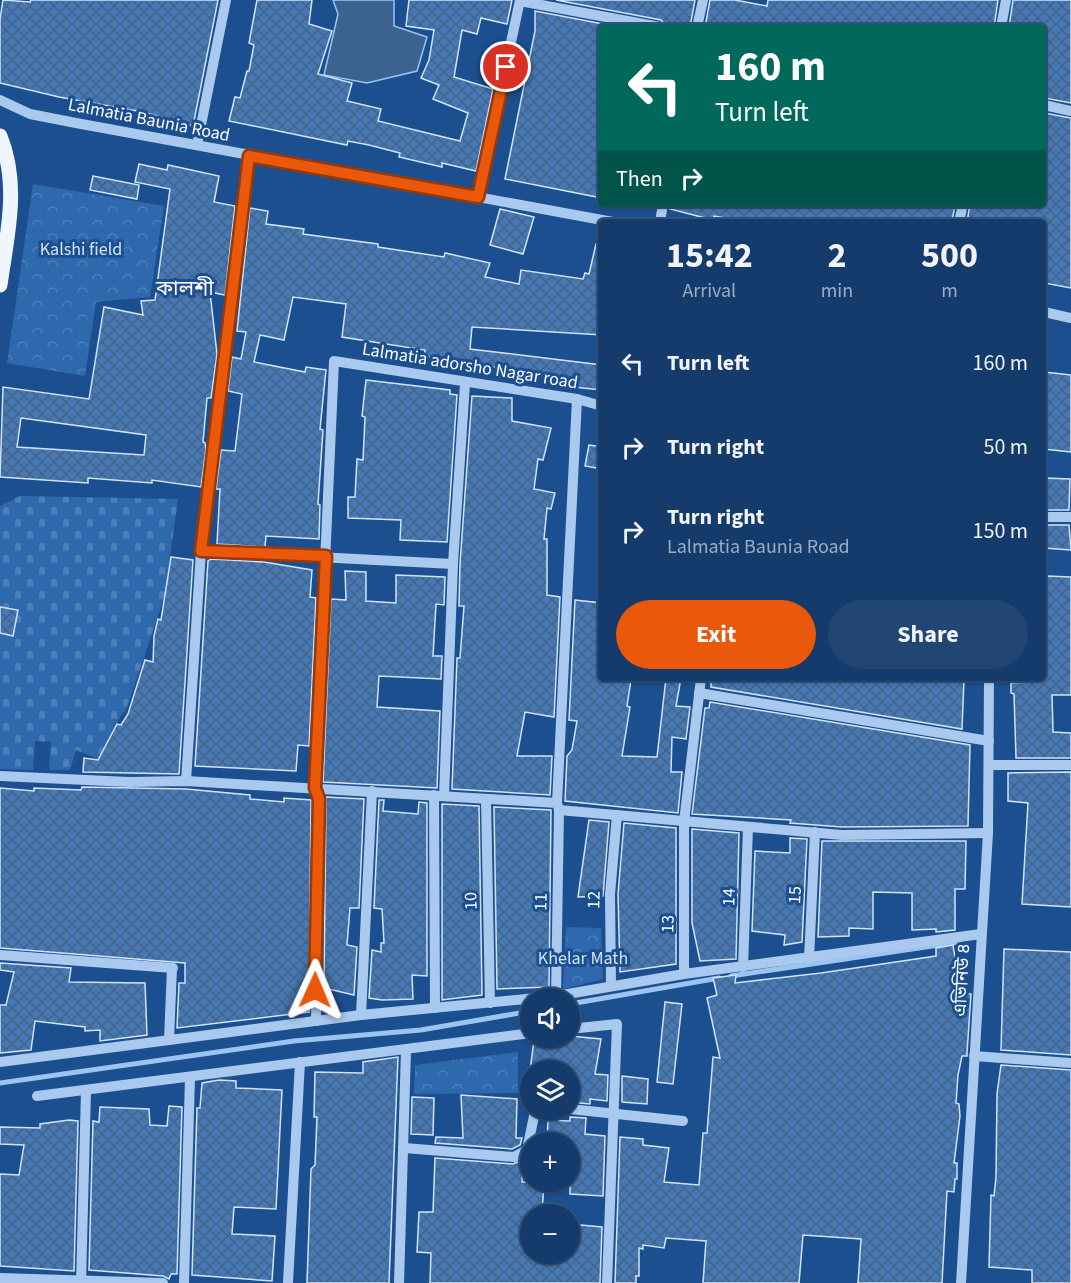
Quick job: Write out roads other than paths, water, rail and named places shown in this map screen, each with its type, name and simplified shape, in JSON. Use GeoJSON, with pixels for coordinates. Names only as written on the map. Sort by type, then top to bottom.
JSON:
{"type":"FeatureCollection","features":[{"type":"Feature","properties":{"kind":"main road"},"geometry":{"type":"LineString","coordinates":[[0,136],[6,151],[12,197],[0,285]]}},
{"type":"Feature","properties":{"kind":"street"},"geometry":{"type":"LineString","coordinates":[[197,145],[226,0]]}},
{"type":"Feature","properties":{"kind":"street"},"geometry":{"type":"LineString","coordinates":[[699,24],[703,0]]}},
{"type":"Feature","properties":{"kind":"street"},"geometry":{"type":"LineString","coordinates":[[1002,24],[1006,0]]}},
{"type":"Feature","properties":{"kind":"street"},"geometry":{"type":"LineString","coordinates":[[478,197],[520,1],[644,24]]}},
{"type":"Feature","properties":{"kind":"street","name":"Lalmatia Baunia Road"},"geometry":{"type":"LineString","coordinates":[[0,100],[30,114],[598,219]]}},
{"type":"Feature","properties":{"kind":"street"},"geometry":{"type":"LineString","coordinates":[[1046,105],[1071,111]]}},
{"type":"Feature","properties":{"kind":"street"},"geometry":{"type":"LineString","coordinates":[[186,781],[201,551],[249,156]]}},
{"type":"Feature","properties":{"kind":"street"},"geometry":{"type":"LineString","coordinates":[[1046,312],[1071,318]]}},
{"type":"Feature","properties":{"kind":"street","name":"Lalmatia adorsho Nagar road"},"geometry":{"type":"LineString","coordinates":[[326,556],[334,361],[465,384],[577,399],[598,405]]}},
{"type":"Feature","properties":{"kind":"street"},"geometry":{"type":"LineString","coordinates":[[435,1008],[439,796],[465,384]]}},
{"type":"Feature","properties":{"kind":"street","name":"11"},"geometry":{"type":"LineString","coordinates":[[556,988],[558,806],[577,399]]}},
{"type":"Feature","properties":{"kind":"street"},"geometry":{"type":"LineString","coordinates":[[1046,517],[1071,517]]}},
{"type":"Feature","properties":{"kind":"street"},"geometry":{"type":"LineString","coordinates":[[201,551],[453,564]]}},
{"type":"Feature","properties":{"kind":"street"},"geometry":{"type":"LineString","coordinates":[[316,1021],[319,799],[315,788],[326,556]]}},
{"type":"Feature","properties":{"kind":"street","name":"13"},"geometry":{"type":"LineString","coordinates":[[684,974],[684,822],[701,681]]}},
{"type":"Feature","properties":{"kind":"street","name":"এভিনিউ ৪"},"geometry":{"type":"LineString","coordinates":[[961,1283],[988,833],[989,681]]}},
{"type":"Feature","properties":{"kind":"street"},"geometry":{"type":"LineString","coordinates":[[699,693],[989,741]]}},
{"type":"Feature","properties":{"kind":"street"},"geometry":{"type":"LineString","coordinates":[[989,765],[1071,765]]}},
{"type":"Feature","properties":{"kind":"street"},"geometry":{"type":"LineString","coordinates":[[0,776],[129,782],[186,781],[372,791],[486,799],[684,822],[842,835],[988,833]]}},
{"type":"Feature","properties":{"kind":"street"},"geometry":{"type":"LineString","coordinates":[[361,1015],[372,791]]}},
{"type":"Feature","properties":{"kind":"street","name":"10"},"geometry":{"type":"LineString","coordinates":[[486,799],[490,1003]]}},
{"type":"Feature","properties":{"kind":"street","name":"12"},"geometry":{"type":"LineString","coordinates":[[611,985],[610,894],[617,815]]}},
{"type":"Feature","properties":{"kind":"street","name":"14"},"geometry":{"type":"LineString","coordinates":[[743,967],[748,828]]}},
{"type":"Feature","properties":{"kind":"street","name":"15"},"geometry":{"type":"LineString","coordinates":[[808,959],[814,832]]}},
{"type":"Feature","properties":{"kind":"street"},"geometry":{"type":"LineString","coordinates":[[580,991],[684,974],[981,934]]}},
{"type":"Feature","properties":{"kind":"street"},"geometry":{"type":"LineString","coordinates":[[0,955],[172,968],[169,1040]]}},
{"type":"Feature","properties":{"kind":"street"},"geometry":{"type":"LineString","coordinates":[[0,1062],[361,1015],[520,1000]]}},
{"type":"Feature","properties":{"kind":"street"},"geometry":{"type":"LineString","coordinates":[[580,1028],[616,1024],[607,1283]]}},
{"type":"Feature","properties":{"kind":"street"},"geometry":{"type":"LineString","coordinates":[[37,1096],[520,1034]]}},
{"type":"Feature","properties":{"kind":"street"},"geometry":{"type":"LineString","coordinates":[[399,1283],[405,1148],[406,1050]]}},
{"type":"Feature","properties":{"kind":"street"},"geometry":{"type":"LineString","coordinates":[[974,1056],[1071,1063]]}},
{"type":"Feature","properties":{"kind":"street"},"geometry":{"type":"LineString","coordinates":[[288,1283],[300,1062]]}},
{"type":"Feature","properties":{"kind":"street"},"geometry":{"type":"LineString","coordinates":[[184,1283],[190,1078]]}},
{"type":"Feature","properties":{"kind":"street"},"geometry":{"type":"LineString","coordinates":[[81,1281],[87,1091]]}},
{"type":"Feature","properties":{"kind":"street"},"geometry":{"type":"LineString","coordinates":[[580,1110],[683,1120]]}},
{"type":"Feature","properties":{"kind":"street"},"geometry":{"type":"LineString","coordinates":[[405,1148],[514,1157],[527,1150],[533,1120]]}},
{"type":"Feature","properties":{"kind":"street"},"geometry":{"type":"LineString","coordinates":[[0,1278],[163,1283]]}},
{"type":"Feature","properties":{"kind":"waterway"},"geometry":{"type":"LineString","coordinates":[[731,976],[959,942]]}},
{"type":"Feature","properties":{"kind":"waterway"},"geometry":{"type":"LineString","coordinates":[[580,1002],[719,978]]}},
{"type":"Feature","properties":{"kind":"waterway"},"geometry":{"type":"LineString","coordinates":[[0,1083],[294,1041],[421,1030],[520,1013]]}},
{"type":"Feature","properties":{"kind":"district","name":"কালশী"},"geometry":{"type":"Point","coordinates":[185,288]}},
{"type":"Feature","properties":{"kind":"park label","name":"Kalshi field"},"geometry":{"type":"Point","coordinates":[81,249]}},
{"type":"Feature","properties":{"kind":"park label","name":"Khelar Math"},"geometry":{"type":"Point","coordinates":[583,958]}}]}
